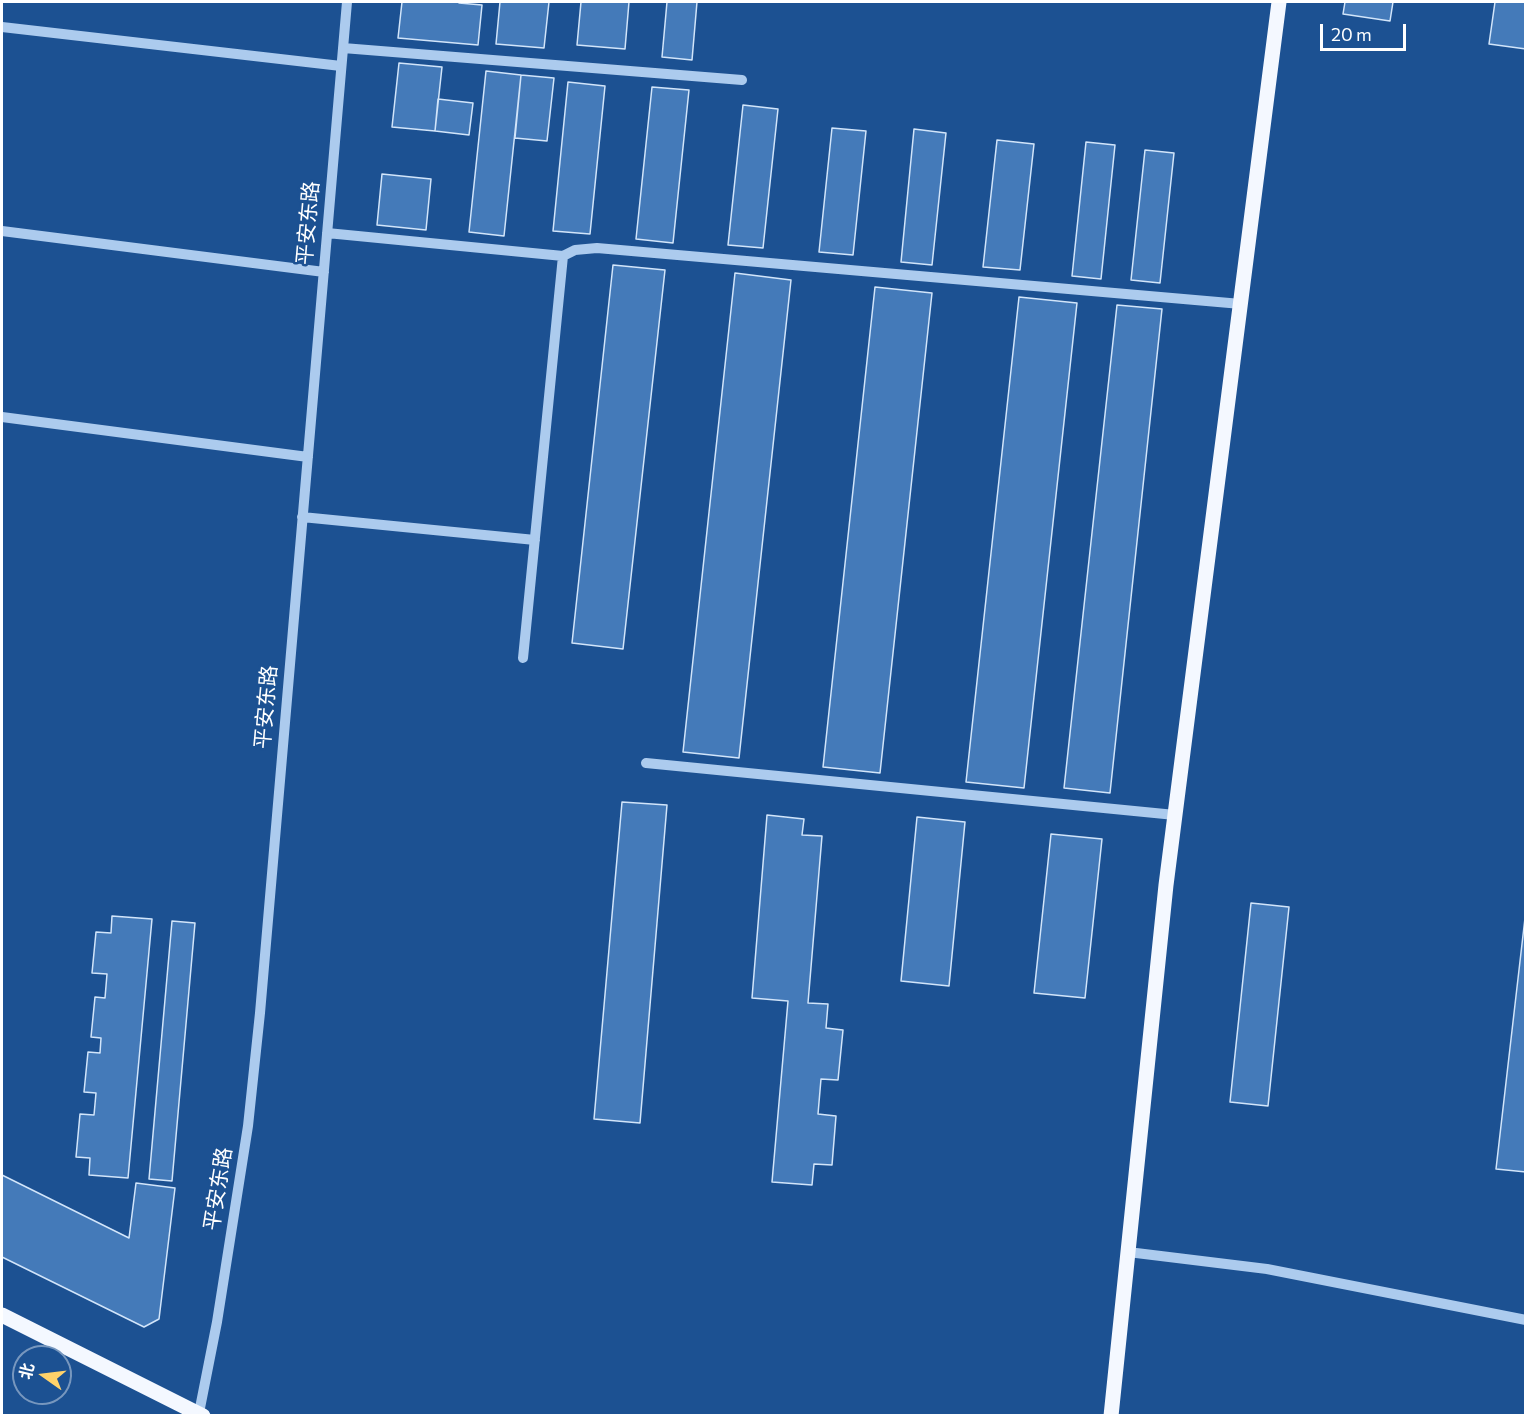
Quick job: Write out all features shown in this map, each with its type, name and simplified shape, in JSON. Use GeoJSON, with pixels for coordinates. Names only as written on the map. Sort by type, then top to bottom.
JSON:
{"type":"FeatureCollection","features":[{"type":"Feature","properties":{"kind":"main road"},"geometry":{"type":"LineString","coordinates":[[1111,1416],[1175,815],[1280,2]]}},
{"type":"Feature","properties":{"kind":"main road"},"geometry":{"type":"LineString","coordinates":[[2,1315],[200,1415]]}},
{"type":"Feature","properties":{"kind":"street","name":"平安东路"},"geometry":{"type":"LineString","coordinates":[[200,1415],[248,1126],[261,1001],[347,2]]}},
{"type":"Feature","properties":{"kind":"street"},"geometry":{"type":"LineString","coordinates":[[2,27],[341,66]]}},
{"type":"Feature","properties":{"kind":"street"},"geometry":{"type":"LineString","coordinates":[[343,48],[742,80]]}},
{"type":"Feature","properties":{"kind":"street"},"geometry":{"type":"LineString","coordinates":[[2,231],[324,272]]}},
{"type":"Feature","properties":{"kind":"street"},"geometry":{"type":"LineString","coordinates":[[327,233],[563,256],[575,250],[597,248],[1241,304]]}},
{"type":"Feature","properties":{"kind":"street"},"geometry":{"type":"LineString","coordinates":[[523,658],[563,256]]}},
{"type":"Feature","properties":{"kind":"street"},"geometry":{"type":"LineString","coordinates":[[2,417],[308,457]]}},
{"type":"Feature","properties":{"kind":"street"},"geometry":{"type":"LineString","coordinates":[[302,517],[535,540]]}},
{"type":"Feature","properties":{"kind":"street"},"geometry":{"type":"LineString","coordinates":[[646,763],[1175,815]]}},
{"type":"Feature","properties":{"kind":"street"},"geometry":{"type":"LineString","coordinates":[[1128,1252],[1267,1269],[1323,1282],[1526,1320]]}},
{"type":"Feature","properties":{"kind":"building"},"geometry":{"type":"Polygon","coordinates":[[[402,2],[459,2],[482,5],[478,45],[398,38],[402,2]]]}},
{"type":"Feature","properties":{"kind":"building"},"geometry":{"type":"Polygon","coordinates":[[[500,2],[549,2],[544,48],[496,44],[500,2]]]}},
{"type":"Feature","properties":{"kind":"building"},"geometry":{"type":"Polygon","coordinates":[[[581,2],[629,2],[625,49],[577,45],[581,2]]]}},
{"type":"Feature","properties":{"kind":"building"},"geometry":{"type":"Polygon","coordinates":[[[667,2],[697,2],[692,60],[662,57],[667,2]]]}},
{"type":"Feature","properties":{"kind":"building"},"geometry":{"type":"Polygon","coordinates":[[[1345,2],[1393,2],[1390,21],[1343,14],[1345,2]]]}},
{"type":"Feature","properties":{"kind":"building"},"geometry":{"type":"Polygon","coordinates":[[[1495,2],[1526,2],[1526,49],[1489,44],[1495,2]]]}},
{"type":"Feature","properties":{"kind":"building"},"geometry":{"type":"Polygon","coordinates":[[[399,63],[442,67],[435,131],[392,127],[399,63]]]}},
{"type":"Feature","properties":{"kind":"building"},"geometry":{"type":"Polygon","coordinates":[[[486,71],[521,75],[504,236],[469,232],[486,71]]]}},
{"type":"Feature","properties":{"kind":"building"},"geometry":{"type":"Polygon","coordinates":[[[521,75],[554,78],[547,141],[515,138],[521,75]]]}},
{"type":"Feature","properties":{"kind":"building"},"geometry":{"type":"Polygon","coordinates":[[[568,82],[605,86],[590,234],[553,231],[568,82]]]}},
{"type":"Feature","properties":{"kind":"building"},"geometry":{"type":"Polygon","coordinates":[[[652,87],[689,90],[673,243],[636,239],[652,87]]]}},
{"type":"Feature","properties":{"kind":"building"},"geometry":{"type":"Polygon","coordinates":[[[438,99],[473,103],[469,135],[435,131],[438,99]]]}},
{"type":"Feature","properties":{"kind":"building"},"geometry":{"type":"Polygon","coordinates":[[[743,105],[778,109],[763,248],[728,245],[743,105]]]}},
{"type":"Feature","properties":{"kind":"building"},"geometry":{"type":"Polygon","coordinates":[[[832,128],[866,131],[853,255],[819,252],[832,128]]]}},
{"type":"Feature","properties":{"kind":"building"},"geometry":{"type":"Polygon","coordinates":[[[914,129],[946,133],[932,265],[901,262],[914,129]]]}},
{"type":"Feature","properties":{"kind":"building"},"geometry":{"type":"Polygon","coordinates":[[[997,140],[1034,144],[1020,270],[983,267],[997,140]]]}},
{"type":"Feature","properties":{"kind":"building"},"geometry":{"type":"Polygon","coordinates":[[[1086,142],[1115,145],[1101,279],[1072,276],[1086,142]]]}},
{"type":"Feature","properties":{"kind":"building"},"geometry":{"type":"Polygon","coordinates":[[[1145,150],[1174,153],[1160,283],[1131,280],[1145,150]]]}},
{"type":"Feature","properties":{"kind":"building"},"geometry":{"type":"Polygon","coordinates":[[[382,174],[431,179],[426,230],[377,225],[382,174]]]}},
{"type":"Feature","properties":{"kind":"building"},"geometry":{"type":"Polygon","coordinates":[[[613,265],[665,270],[623,649],[572,643],[613,265]]]}},
{"type":"Feature","properties":{"kind":"building"},"geometry":{"type":"Polygon","coordinates":[[[735,273],[791,280],[739,758],[683,752],[735,273]]]}},
{"type":"Feature","properties":{"kind":"building"},"geometry":{"type":"Polygon","coordinates":[[[875,287],[932,293],[880,773],[823,767],[875,287]]]}},
{"type":"Feature","properties":{"kind":"building"},"geometry":{"type":"Polygon","coordinates":[[[1019,297],[1077,303],[1024,788],[966,782],[1019,297]]]}},
{"type":"Feature","properties":{"kind":"building"},"geometry":{"type":"Polygon","coordinates":[[[1117,305],[1162,309],[1110,793],[1064,788],[1117,305]]]}},
{"type":"Feature","properties":{"kind":"building"},"geometry":{"type":"Polygon","coordinates":[[[622,802],[667,805],[640,1123],[594,1119],[622,802]]]}},
{"type":"Feature","properties":{"kind":"building"},"geometry":{"type":"Polygon","coordinates":[[[767,815],[804,819],[802,835],[822,836],[808,1003],[828,1004],[826,1028],[843,1030],[838,1080],[821,1079],[818,1114],[836,1116],[832,1165],[814,1164],[812,1185],[772,1182],[788,1001],[752,998],[767,815]]]}},
{"type":"Feature","properties":{"kind":"building"},"geometry":{"type":"Polygon","coordinates":[[[917,817],[965,822],[949,986],[901,981],[917,817]]]}},
{"type":"Feature","properties":{"kind":"building"},"geometry":{"type":"Polygon","coordinates":[[[1051,834],[1102,839],[1085,998],[1034,993],[1051,834]]]}},
{"type":"Feature","properties":{"kind":"building"},"geometry":{"type":"Polygon","coordinates":[[[1251,903],[1289,907],[1268,1106],[1230,1102],[1251,903]]]}},
{"type":"Feature","properties":{"kind":"building"},"geometry":{"type":"Polygon","coordinates":[[[112,916],[152,919],[128,1178],[89,1175],[90,1158],[76,1157],[80,1114],[94,1115],[96,1093],[84,1092],[88,1052],[100,1053],[101,1038],[91,1037],[95,997],[105,998],[107,974],[92,973],[96,932],[111,933],[112,916]]]}},
{"type":"Feature","properties":{"kind":"building"},"geometry":{"type":"Polygon","coordinates":[[[1526,918],[1526,1172],[1496,1169],[1526,918]]]}},
{"type":"Feature","properties":{"kind":"building"},"geometry":{"type":"Polygon","coordinates":[[[172,921],[195,923],[172,1181],[149,1179],[172,921]]]}},
{"type":"Feature","properties":{"kind":"building"},"geometry":{"type":"Polygon","coordinates":[[[2,1175],[129,1238],[136,1183],[175,1188],[159,1319],[144,1327],[2,1257],[2,1175]]]}}]}
